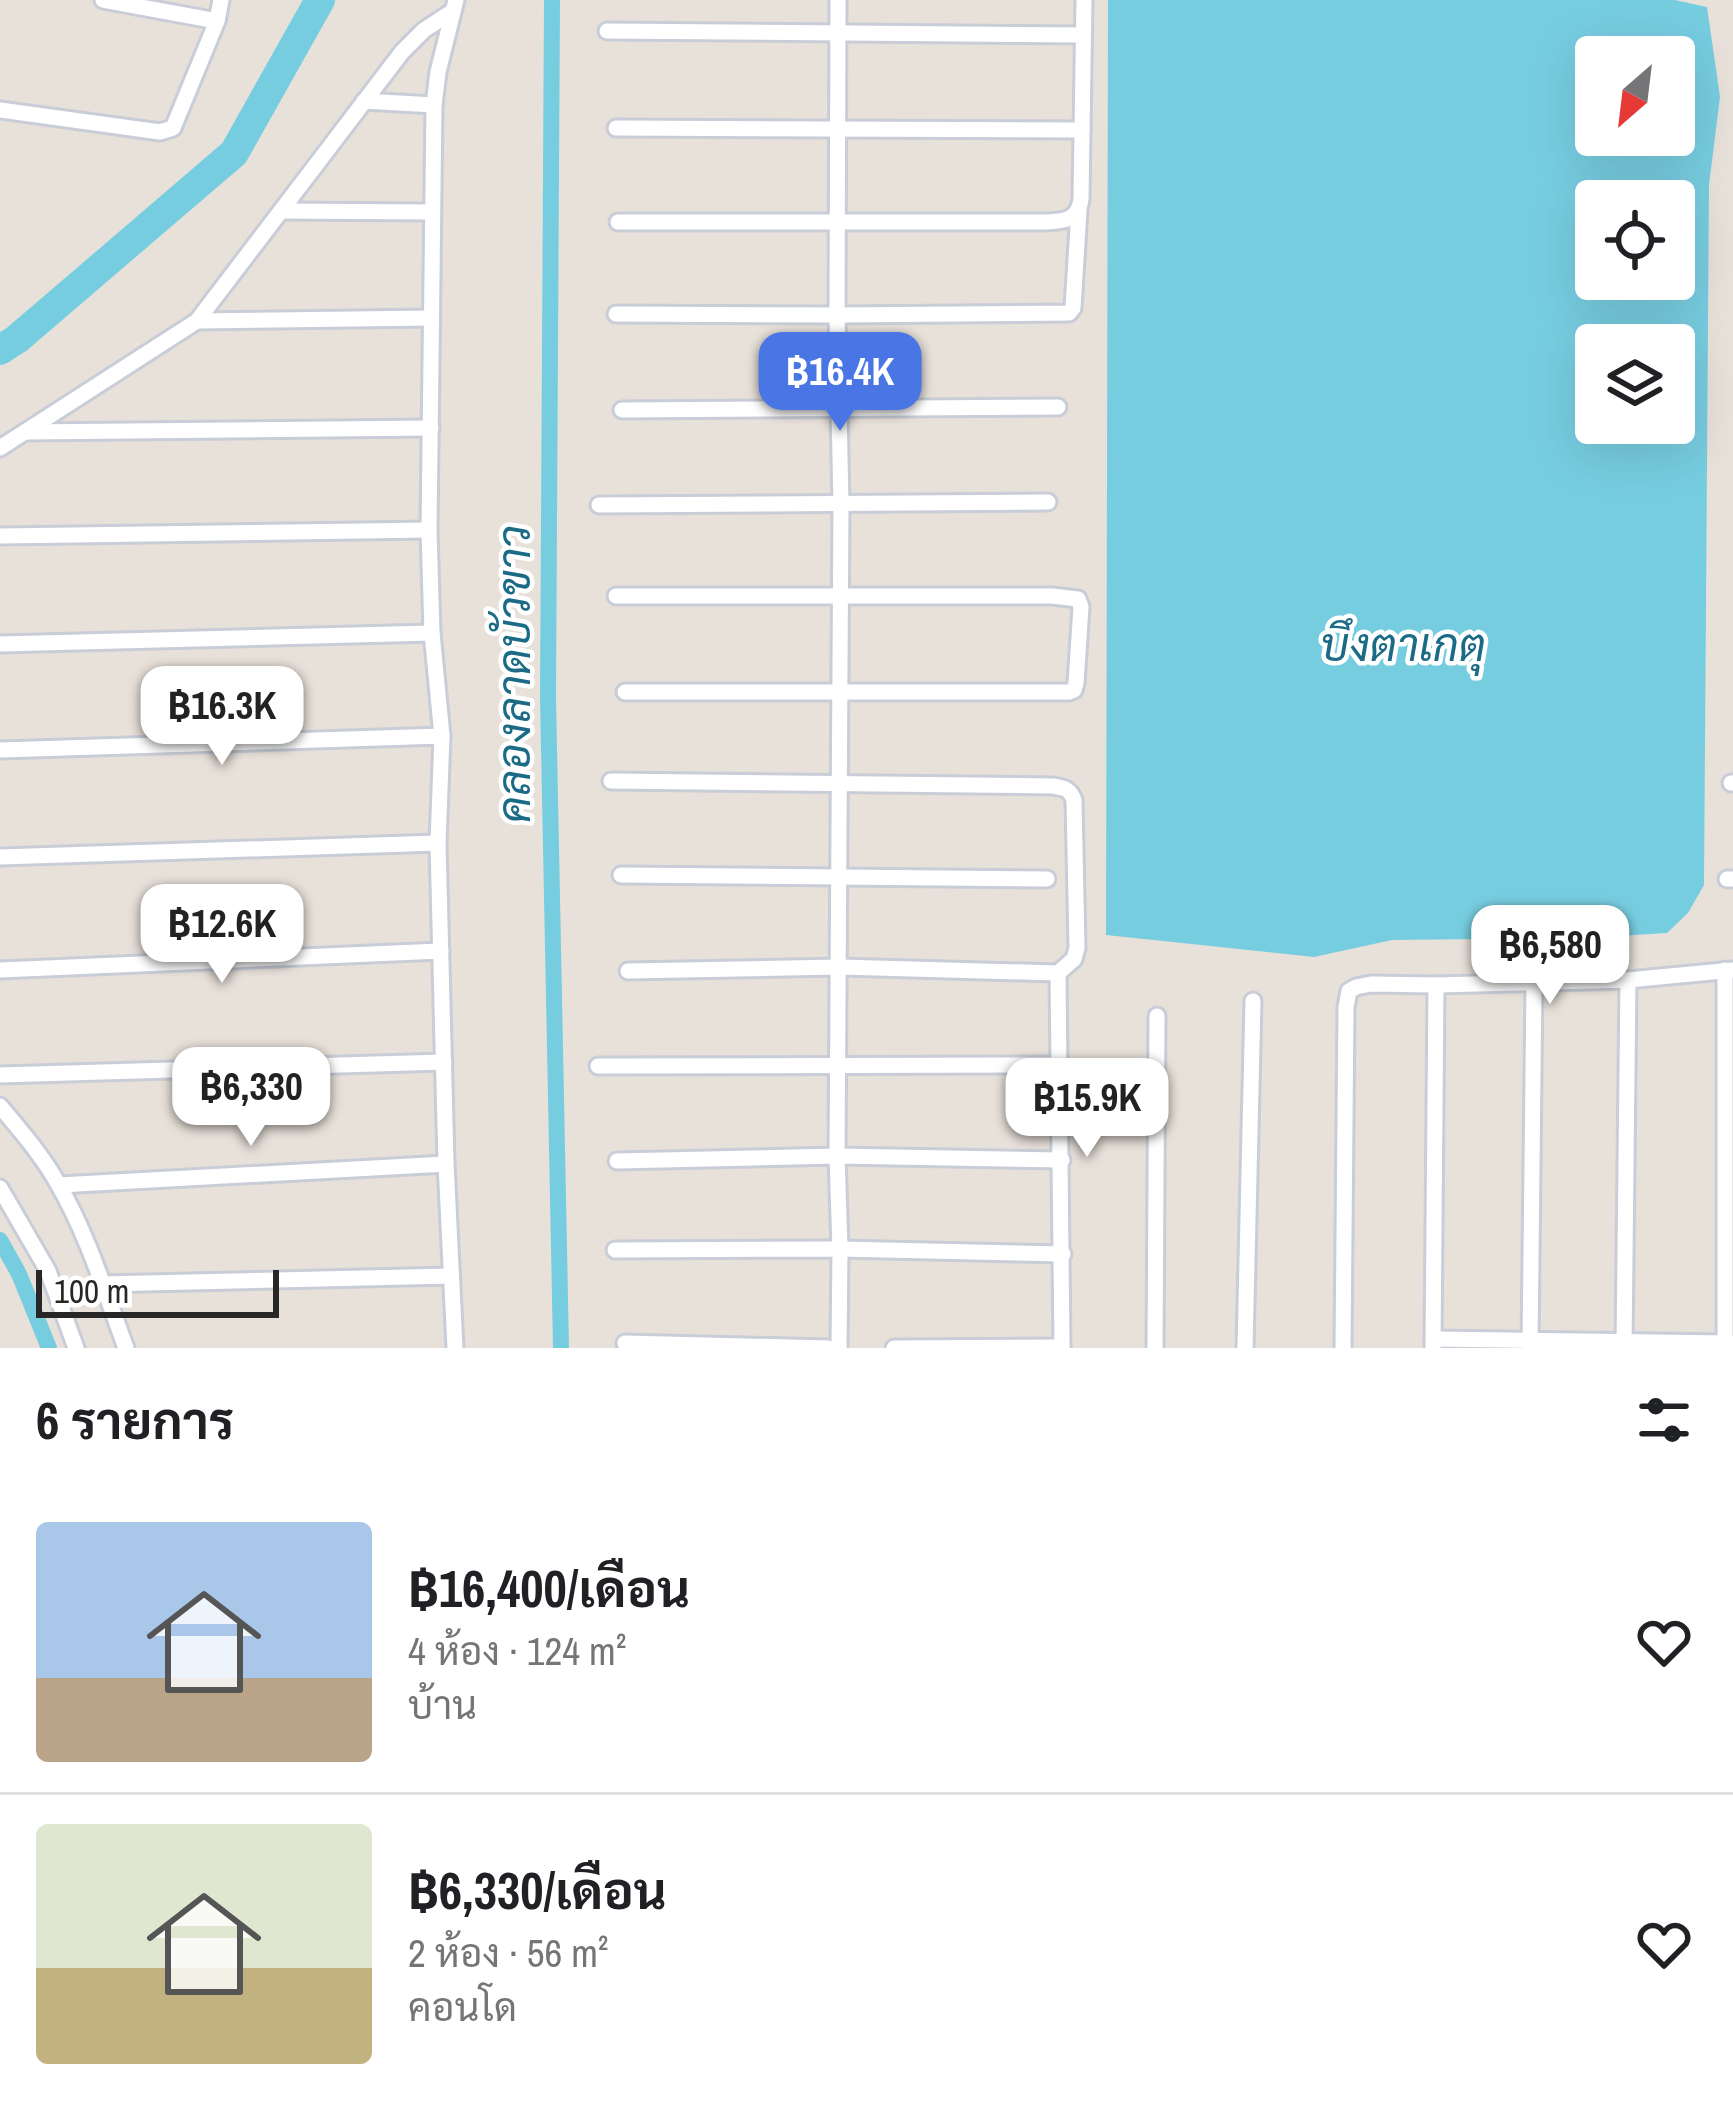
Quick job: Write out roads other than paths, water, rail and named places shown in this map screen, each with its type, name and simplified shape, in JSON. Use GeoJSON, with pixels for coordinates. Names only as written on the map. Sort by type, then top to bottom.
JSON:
{"type":"FeatureCollection","features":[{"type":"Feature","properties":{"kind":"street"},"geometry":{"type":"LineString","coordinates":[[103,0],[217,21]]}},
{"type":"Feature","properties":{"kind":"street"},"geometry":{"type":"LineString","coordinates":[[0,110],[167,131],[178,122],[221,0]]}},
{"type":"Feature","properties":{"kind":"street"},"geometry":{"type":"LineString","coordinates":[[838,0],[839,1348]]}},
{"type":"Feature","properties":{"kind":"street"},"geometry":{"type":"LineString","coordinates":[[616,314],[1069,313],[1079,210],[1084,0]]}},
{"type":"Feature","properties":{"kind":"street"},"geometry":{"type":"LineString","coordinates":[[0,448],[197,321],[364,101],[413,41],[454,6]]}},
{"type":"Feature","properties":{"kind":"street"},"geometry":{"type":"LineString","coordinates":[[454,6],[434,105],[429,530],[442,736],[438,843],[455,1348]]}},
{"type":"Feature","properties":{"kind":"street"},"geometry":{"type":"LineString","coordinates":[[607,31],[1082,35]]}},
{"type":"Feature","properties":{"kind":"street"},"geometry":{"type":"LineString","coordinates":[[364,101],[434,105]]}},
{"type":"Feature","properties":{"kind":"street"},"geometry":{"type":"LineString","coordinates":[[616,128],[1082,130]]}},
{"type":"Feature","properties":{"kind":"street"},"geometry":{"type":"LineString","coordinates":[[618,222],[1065,221],[1079,210]]}},
{"type":"Feature","properties":{"kind":"street"},"geometry":{"type":"LineString","coordinates":[[281,212],[431,212]]}},
{"type":"Feature","properties":{"kind":"street"},"geometry":{"type":"LineString","coordinates":[[197,321],[431,318]]}},
{"type":"Feature","properties":{"kind":"street"},"geometry":{"type":"LineString","coordinates":[[622,410],[1058,407]]}},
{"type":"Feature","properties":{"kind":"street"},"geometry":{"type":"LineString","coordinates":[[23,433],[431,428]]}},
{"type":"Feature","properties":{"kind":"street"},"geometry":{"type":"LineString","coordinates":[[598,505],[1048,502]]}},
{"type":"Feature","properties":{"kind":"street"},"geometry":{"type":"LineString","coordinates":[[0,536],[429,530]]}},
{"type":"Feature","properties":{"kind":"street"},"geometry":{"type":"LineString","coordinates":[[616,596],[1052,596],[1078,599],[1081,607],[1076,683],[1069,692],[626,692]]}},
{"type":"Feature","properties":{"kind":"street"},"geometry":{"type":"LineString","coordinates":[[0,644],[432,633]]}},
{"type":"Feature","properties":{"kind":"street"},"geometry":{"type":"LineString","coordinates":[[0,750],[442,736]]}},
{"type":"Feature","properties":{"kind":"street"},"geometry":{"type":"LineString","coordinates":[[611,781],[1054,786],[1066,788],[1074,800],[1077,948],[1074,959],[1058,973],[840,967],[628,971]]}},
{"type":"Feature","properties":{"kind":"street"},"geometry":{"type":"LineString","coordinates":[[0,857],[438,843]]}},
{"type":"Feature","properties":{"kind":"street"},"geometry":{"type":"LineString","coordinates":[[621,875],[1047,879]]}},
{"type":"Feature","properties":{"kind":"street"},"geometry":{"type":"LineString","coordinates":[[0,970],[441,951]]}},
{"type":"Feature","properties":{"kind":"street"},"geometry":{"type":"LineString","coordinates":[[1343,1348],[1346,998],[1356,987],[1628,980],[1729,970],[1728,1344],[1433,1343],[1436,985]]}},
{"type":"Feature","properties":{"kind":"street"},"geometry":{"type":"LineString","coordinates":[[894,1348],[1062,1347],[1058,973]]}},
{"type":"Feature","properties":{"kind":"street"},"geometry":{"type":"LineString","coordinates":[[1624,1344],[1628,980]]}},
{"type":"Feature","properties":{"kind":"street"},"geometry":{"type":"LineString","coordinates":[[1530,1344],[1534,982]]}},
{"type":"Feature","properties":{"kind":"street"},"geometry":{"type":"LineString","coordinates":[[1245,1348],[1253,1001]]}},
{"type":"Feature","properties":{"kind":"street"},"geometry":{"type":"LineString","coordinates":[[1155,1348],[1157,1016]]}},
{"type":"Feature","properties":{"kind":"street"},"geometry":{"type":"LineString","coordinates":[[0,1075],[444,1062]]}},
{"type":"Feature","properties":{"kind":"street"},"geometry":{"type":"LineString","coordinates":[[598,1066],[1061,1064]]}},
{"type":"Feature","properties":{"kind":"street"},"geometry":{"type":"LineString","coordinates":[[0,1106],[58,1184],[126,1348]]}},
{"type":"Feature","properties":{"kind":"street"},"geometry":{"type":"LineString","coordinates":[[617,1161],[837,1156],[1062,1160]]}},
{"type":"Feature","properties":{"kind":"street"},"geometry":{"type":"LineString","coordinates":[[58,1184],[446,1164]]}},
{"type":"Feature","properties":{"kind":"street"},"geometry":{"type":"LineString","coordinates":[[0,1188],[48,1271],[76,1348]]}},
{"type":"Feature","properties":{"kind":"street"},"geometry":{"type":"LineString","coordinates":[[615,1250],[1063,1254]]}},
{"type":"Feature","properties":{"kind":"street"},"geometry":{"type":"LineString","coordinates":[[102,1284],[452,1276]]}},
{"type":"Feature","properties":{"kind":"street"},"geometry":{"type":"LineString","coordinates":[[625,1342],[828,1348]]}},
{"type":"Feature","properties":{"kind":"water","name":"บึงตาเกตุ"},"geometry":{"type":"Polygon","coordinates":[[[1108,0],[1675,0],[1707,7],[1720,97],[1709,185],[1704,885],[1688,913],[1667,933],[1392,940],[1314,957],[1106,935],[1108,0]]]}},
{"type":"Feature","properties":{"kind":"waterway"},"geometry":{"type":"LineString","coordinates":[[0,350],[234,153],[320,0]]}},
{"type":"Feature","properties":{"kind":"waterway","name":"คลองลาดบัวขาว"},"geometry":{"type":"LineString","coordinates":[[552,0],[548,697],[561,1348]]}},
{"type":"Feature","properties":{"kind":"waterway"},"geometry":{"type":"LineString","coordinates":[[0,1240],[49,1348]]}}]}
